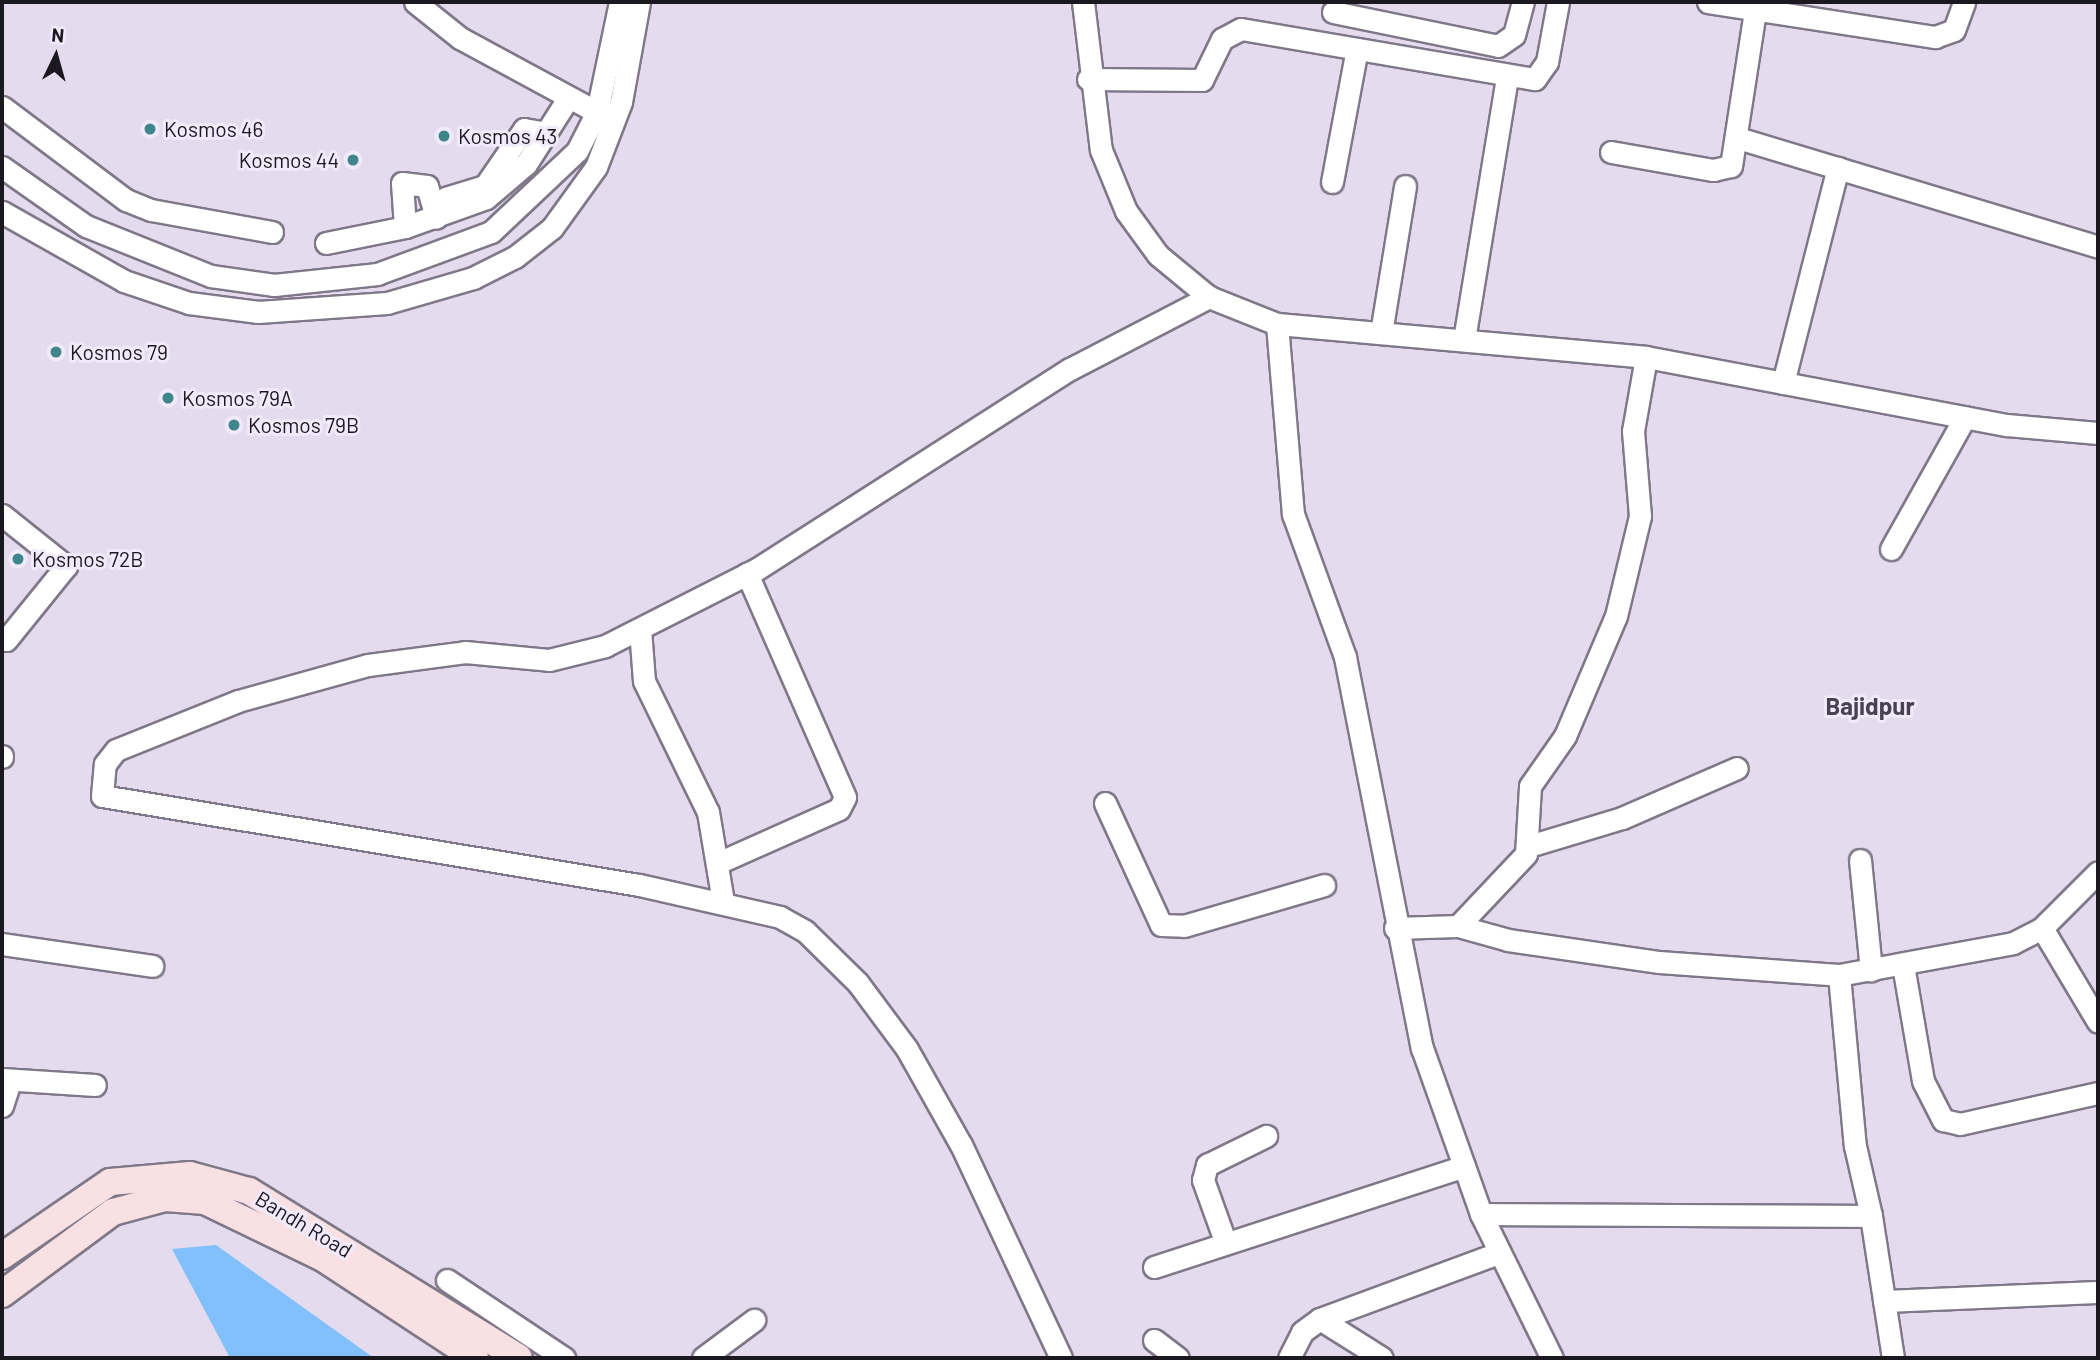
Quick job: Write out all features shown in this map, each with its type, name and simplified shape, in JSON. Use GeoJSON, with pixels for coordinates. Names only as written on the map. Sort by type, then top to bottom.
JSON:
{"type":"FeatureCollection","features":[{"type":"Feature","properties":{"kind":"main road","name":"Bandh Road"},"geometry":{"type":"LineString","coordinates":[[3,1252],[110,1182],[190,1175],[249,1191],[519,1358]]}},
{"type":"Feature","properties":{"kind":"main road","name":"Bandh Road"},"geometry":{"type":"LineString","coordinates":[[2,1294],[113,1212],[164,1198],[205,1201],[323,1258],[475,1358]]}},
{"type":"Feature","properties":{"kind":"street"},"geometry":{"type":"LineString","coordinates":[[415,2],[460,38],[567,100],[597,112]]}},
{"type":"Feature","properties":{"kind":"street"},"geometry":{"type":"LineString","coordinates":[[2,167],[86,226],[211,276],[274,285],[377,274],[491,232],[577,151],[597,112],[620,2]]}},
{"type":"Feature","properties":{"kind":"street"},"geometry":{"type":"LineString","coordinates":[[2,212],[61,248],[124,281],[189,303],[258,313],[387,303],[473,278],[515,257],[552,228],[596,167],[621,102],[639,2]]}},
{"type":"Feature","properties":{"kind":"street"},"geometry":{"type":"LineString","coordinates":[[1083,2],[1088,79],[1101,150],[1126,211],[1158,255],[1209,297],[1277,324],[1646,357],[1965,417],[2096,428]]}},
{"type":"Feature","properties":{"kind":"street"},"geometry":{"type":"LineString","coordinates":[[1333,12],[1498,46],[1514,35],[1524,2]]}},
{"type":"Feature","properties":{"kind":"street"},"geometry":{"type":"LineString","coordinates":[[1088,79],[1202,80],[1222,39],[1241,29],[1507,77],[1543,75],[1558,2]]}},
{"type":"Feature","properties":{"kind":"street"},"geometry":{"type":"LineString","coordinates":[[1708,2],[1755,12],[1935,37],[1954,30],[1965,2]]}},
{"type":"Feature","properties":{"kind":"street"},"geometry":{"type":"LineString","coordinates":[[1611,152],[1726,170],[1738,138],[1755,12]]}},
{"type":"Feature","properties":{"kind":"street"},"geometry":{"type":"LineString","coordinates":[[1332,181],[1357,49]]}},
{"type":"Feature","properties":{"kind":"street"},"geometry":{"type":"LineString","coordinates":[[1464,341],[1507,77]]}},
{"type":"Feature","properties":{"kind":"street"},"geometry":{"type":"LineString","coordinates":[[326,243],[405,227],[485,186],[524,129],[546,133],[567,100]]}},
{"type":"Feature","properties":{"kind":"street"},"geometry":{"type":"LineString","coordinates":[[2,107],[126,200],[151,210],[272,232]]}},
{"type":"Feature","properties":{"kind":"street"},"geometry":{"type":"LineString","coordinates":[[1738,138],[2098,247]]}},
{"type":"Feature","properties":{"kind":"street"},"geometry":{"type":"LineString","coordinates":[[1783,383],[1838,168]]}},
{"type":"Feature","properties":{"kind":"street"},"geometry":{"type":"LineString","coordinates":[[405,227],[402,183],[427,186],[441,208]]}},
{"type":"Feature","properties":{"kind":"street"},"geometry":{"type":"LineString","coordinates":[[1381,333],[1405,186]]}},
{"type":"Feature","properties":{"kind":"street"},"geometry":{"type":"LineString","coordinates":[[61,248],[86,226]]}},
{"type":"Feature","properties":{"kind":"street"},"geometry":{"type":"LineString","coordinates":[[1061,1358],[961,1145],[907,1049],[858,983],[804,931],[780,917],[723,902],[404,842],[102,796],[105,764],[116,750],[238,701],[418,656],[576,657],[640,629],[747,574],[1070,369],[1209,297]]}},
{"type":"Feature","properties":{"kind":"street"},"geometry":{"type":"LineString","coordinates":[[1277,324],[1293,514],[1345,657],[1395,928],[1422,1048],[1481,1214],[1552,1358]]}},
{"type":"Feature","properties":{"kind":"street"},"geometry":{"type":"LineString","coordinates":[[1458,926],[1518,867],[1529,846],[1530,786],[1565,736],[1604,651],[1634,551],[1640,516],[1633,430],[1646,357]]}},
{"type":"Feature","properties":{"kind":"street"},"geometry":{"type":"LineString","coordinates":[[1891,549],[1965,417]]}},
{"type":"Feature","properties":{"kind":"street"},"geometry":{"type":"LineString","coordinates":[[2,515],[66,566],[6,640],[2,637]]}},
{"type":"Feature","properties":{"kind":"street"},"geometry":{"type":"LineString","coordinates":[[720,862],[839,809],[845,797],[747,574]]}},
{"type":"Feature","properties":{"kind":"street"},"geometry":{"type":"LineString","coordinates":[[640,629],[644,681],[701,795],[720,862],[723,902]]}},
{"type":"Feature","properties":{"kind":"street"},"geometry":{"type":"LineString","coordinates":[[1529,846],[1622,818],[1737,768]]}},
{"type":"Feature","properties":{"kind":"street"},"geometry":{"type":"LineString","coordinates":[[1105,803],[1161,925],[1184,926],[1324,886]]}},
{"type":"Feature","properties":{"kind":"street"},"geometry":{"type":"LineString","coordinates":[[1860,860],[1871,970]]}},
{"type":"Feature","properties":{"kind":"street"},"geometry":{"type":"LineString","coordinates":[[1395,928],[1458,926],[1508,940],[1659,962],[1839,975],[2008,946],[2042,928],[2098,872]]}},
{"type":"Feature","properties":{"kind":"street"},"geometry":{"type":"LineString","coordinates":[[2042,928],[2098,1023]]}},
{"type":"Feature","properties":{"kind":"street"},"geometry":{"type":"LineString","coordinates":[[2,944],[152,966]]}},
{"type":"Feature","properties":{"kind":"street"},"geometry":{"type":"LineString","coordinates":[[1903,965],[1923,1081],[1943,1120],[1959,1124],[2098,1093]]}},
{"type":"Feature","properties":{"kind":"street"},"geometry":{"type":"LineString","coordinates":[[1839,975],[1855,1146],[1871,1216],[1893,1358]]}},
{"type":"Feature","properties":{"kind":"street"},"geometry":{"type":"LineString","coordinates":[[2,1106],[6,1080],[95,1085]]}},
{"type":"Feature","properties":{"kind":"street"},"geometry":{"type":"LineString","coordinates":[[1226,1241],[1203,1180],[1207,1165],[1266,1136]]}},
{"type":"Feature","properties":{"kind":"street"},"geometry":{"type":"LineString","coordinates":[[1154,1267],[1226,1241],[1464,1166]]}},
{"type":"Feature","properties":{"kind":"street"},"geometry":{"type":"LineString","coordinates":[[1481,1214],[1871,1216]]}},
{"type":"Feature","properties":{"kind":"street"},"geometry":{"type":"LineString","coordinates":[[3,1252],[27,1275]]}},
{"type":"Feature","properties":{"kind":"street"},"geometry":{"type":"LineString","coordinates":[[1289,1358],[1302,1332],[1320,1319],[1498,1253]]}},
{"type":"Feature","properties":{"kind":"street"},"geometry":{"type":"LineString","coordinates":[[447,1280],[564,1358]]}},
{"type":"Feature","properties":{"kind":"street"},"geometry":{"type":"LineString","coordinates":[[1884,1301],[2098,1292]]}},
{"type":"Feature","properties":{"kind":"street"},"geometry":{"type":"LineString","coordinates":[[1320,1319],[1382,1358]]}},
{"type":"Feature","properties":{"kind":"street"},"geometry":{"type":"LineString","coordinates":[[703,1358],[754,1320]]}},
{"type":"Feature","properties":{"kind":"street"},"geometry":{"type":"LineString","coordinates":[[1154,1340],[1178,1358]]}},
{"type":"Feature","properties":{"kind":"water"},"geometry":{"type":"Polygon","coordinates":[[[216,1245],[374,1358],[230,1358],[172,1249],[216,1245]]]}},
{"type":"Feature","properties":{"kind":"place","name":"Kosmos 46"},"geometry":{"type":"Point","coordinates":[150,129]}},
{"type":"Feature","properties":{"kind":"place","name":"Kosmos 43"},"geometry":{"type":"Point","coordinates":[444,136]}},
{"type":"Feature","properties":{"kind":"place","name":"Kosmos 44"},"geometry":{"type":"Point","coordinates":[353,160]}},
{"type":"Feature","properties":{"kind":"place","name":"Kosmos 79"},"geometry":{"type":"Point","coordinates":[56,352]}},
{"type":"Feature","properties":{"kind":"place","name":"Kosmos 79A"},"geometry":{"type":"Point","coordinates":[168,398]}},
{"type":"Feature","properties":{"kind":"place","name":"Kosmos 79B"},"geometry":{"type":"Point","coordinates":[234,425]}},
{"type":"Feature","properties":{"kind":"place","name":"Kosmos 72B"},"geometry":{"type":"Point","coordinates":[18,559]}},
{"type":"Feature","properties":{"kind":"district","name":"Bajidpur"},"geometry":{"type":"Point","coordinates":[1870,706]}}]}
